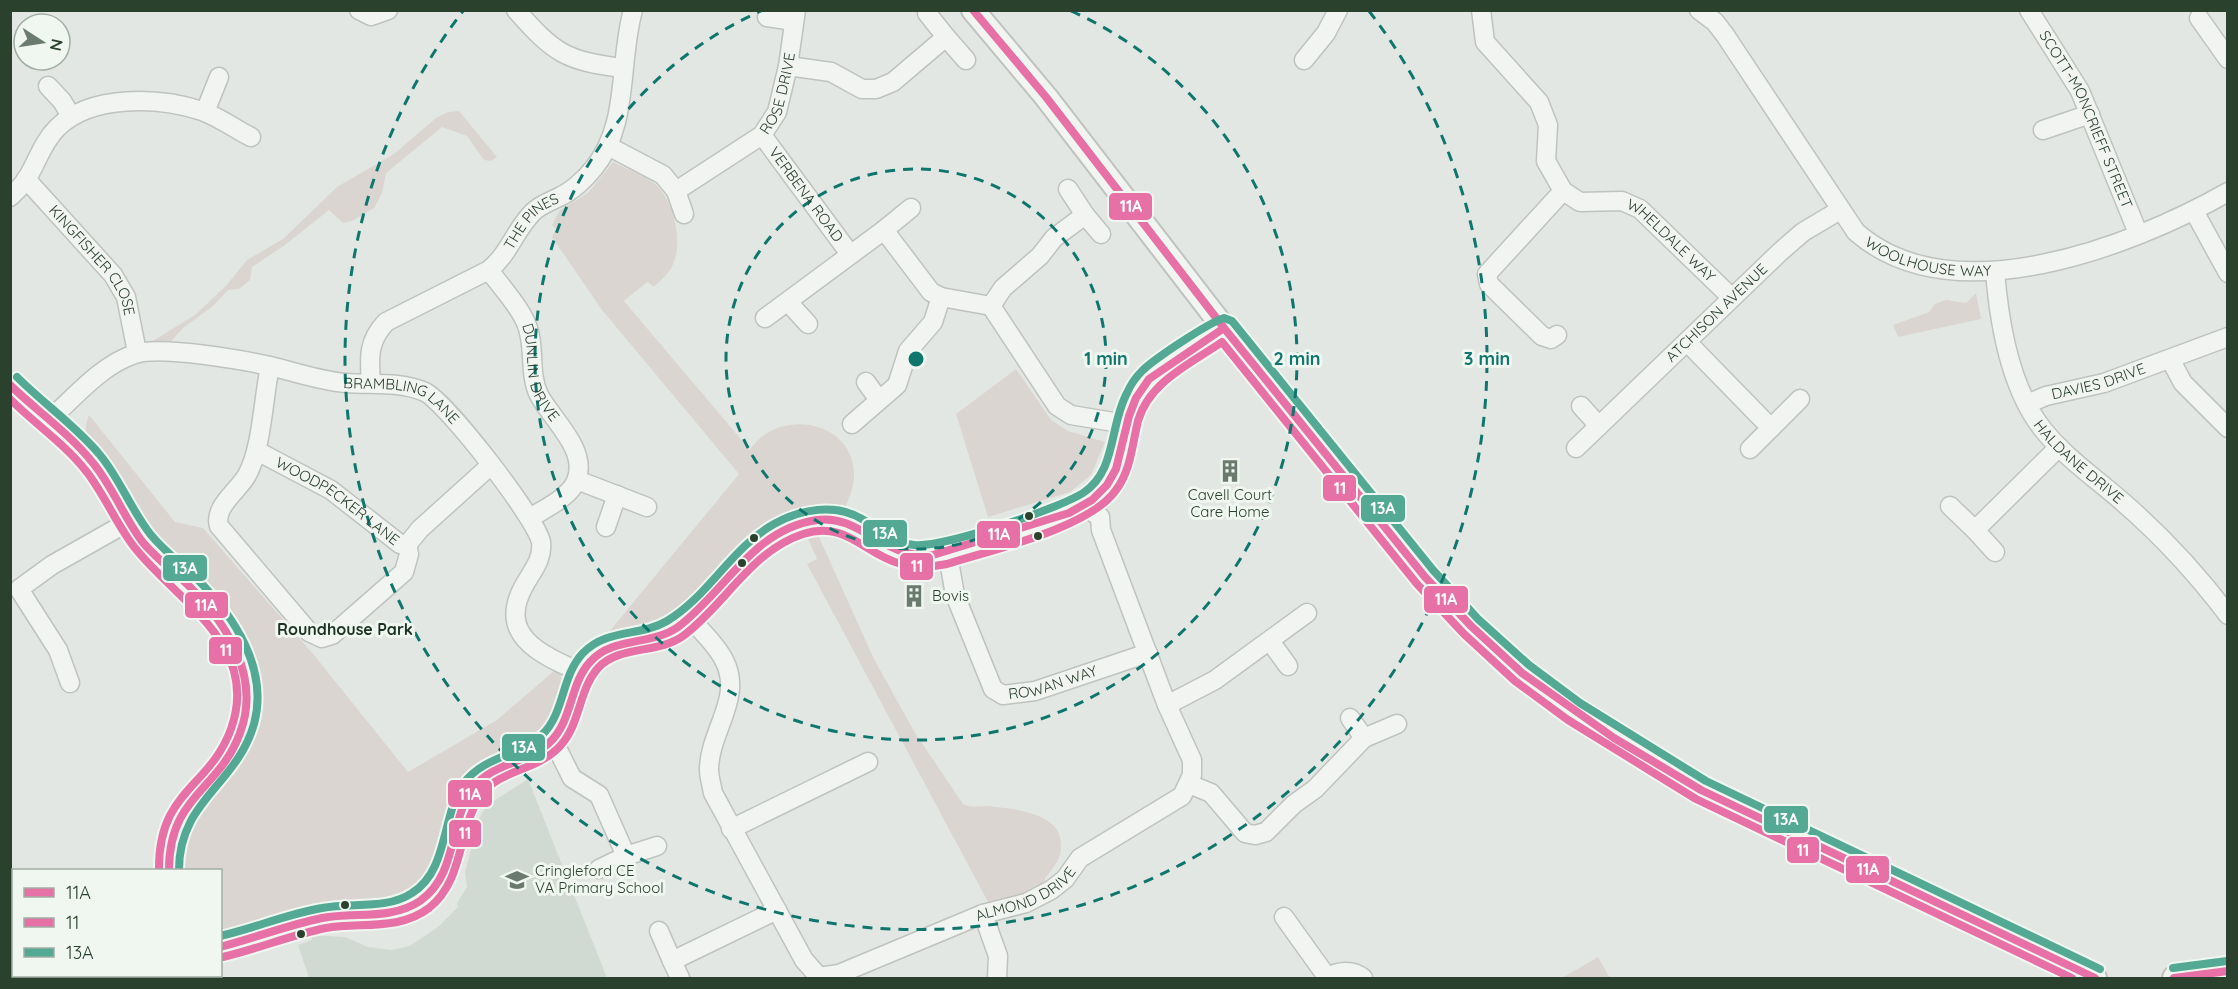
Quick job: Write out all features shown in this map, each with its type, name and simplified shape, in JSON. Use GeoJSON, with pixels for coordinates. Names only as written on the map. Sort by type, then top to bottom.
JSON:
{"type":"FeatureCollection","features":[{"type":"Feature","properties":{"kind":"street"},"geometry":{"type":"LineString","coordinates":[[359,10],[370,16],[388,10]]}},
{"type":"Feature","properties":{"kind":"street"},"geometry":{"type":"LineString","coordinates":[[516,10],[539,36],[561,54],[591,64],[623,68]]}},
{"type":"Feature","properties":{"kind":"street","name":"THE PINES"},"geometry":{"type":"LineString","coordinates":[[371,383],[369,351],[375,333],[386,322],[489,270],[503,259],[521,226],[535,210],[563,196],[593,170],[616,129],[633,10]]}},
{"type":"Feature","properties":{"kind":"street"},"geometry":{"type":"LineString","coordinates":[[973,10],[1046,97],[1224,328],[1425,577],[1497,649],[1574,712],[1701,790],[2096,978]]}},
{"type":"Feature","properties":{"kind":"street"},"geometry":{"type":"LineString","coordinates":[[1304,60],[1326,33],[1338,10]]}},
{"type":"Feature","properties":{"kind":"street"},"geometry":{"type":"LineString","coordinates":[[1481,10],[1485,42],[1539,102],[1548,125],[1546,161],[1563,191],[1492,265],[1488,274],[1489,284],[1542,336],[1551,339],[1557,335]]}},
{"type":"Feature","properties":{"kind":"street","name":"WOOLHOUSE WAY"},"geometry":{"type":"LineString","coordinates":[[1699,10],[1719,16],[1856,232],[1867,242],[1903,261],[1925,267],[1995,271],[2096,252],[2194,211],[2228,192]]}},
{"type":"Feature","properties":{"kind":"street","name":"SCOTT-MONCRIEFF STREET"},"geometry":{"type":"LineString","coordinates":[[2029,10],[2080,91],[2138,233]]}},
{"type":"Feature","properties":{"kind":"street"},"geometry":{"type":"LineString","coordinates":[[927,13],[966,60]]}},
{"type":"Feature","properties":{"kind":"street","name":"ROSE DRIVE"},"geometry":{"type":"LineString","coordinates":[[676,191],[762,135],[777,112],[788,66],[795,16],[767,17]]}},
{"type":"Feature","properties":{"kind":"street"},"geometry":{"type":"LineString","coordinates":[[2199,18],[2228,59]]}},
{"type":"Feature","properties":{"kind":"street"},"geometry":{"type":"LineString","coordinates":[[788,66],[831,72],[861,89],[876,89],[893,82],[946,37]]}},
{"type":"Feature","properties":{"kind":"street"},"geometry":{"type":"LineString","coordinates":[[205,112],[219,77]]}},
{"type":"Feature","properties":{"kind":"street"},"geometry":{"type":"LineString","coordinates":[[48,86],[62,101],[71,116]]}},
{"type":"Feature","properties":{"kind":"street"},"geometry":{"type":"LineString","coordinates":[[10,197],[26,179],[40,151],[55,130],[71,116],[108,104],[135,102],[188,107],[205,112],[251,137]]}},
{"type":"Feature","properties":{"kind":"street"},"geometry":{"type":"LineString","coordinates":[[2043,130],[2090,114]]}},
{"type":"Feature","properties":{"kind":"street","name":"VERBENA ROAD"},"geometry":{"type":"LineString","coordinates":[[762,135],[850,254]]}},
{"type":"Feature","properties":{"kind":"street"},"geometry":{"type":"LineString","coordinates":[[608,146],[663,175],[676,191],[684,214]]}},
{"type":"Feature","properties":{"kind":"street","name":"KINGFISHER CLOSE"},"geometry":{"type":"LineString","coordinates":[[26,179],[112,275],[126,297],[137,352]]}},
{"type":"Feature","properties":{"kind":"street"},"geometry":{"type":"LineString","coordinates":[[1068,189],[1101,234]]}},
{"type":"Feature","properties":{"kind":"street","name":"WHELDALE WAY"},"geometry":{"type":"LineString","coordinates":[[1563,191],[1580,201],[1622,201],[1640,209],[1731,297]]}},
{"type":"Feature","properties":{"kind":"street","name":"VERBENA ROAD"},"geometry":{"type":"LineString","coordinates":[[765,318],[911,208]]}},
{"type":"Feature","properties":{"kind":"street","name":"ATCHISON AVENUE"},"geometry":{"type":"LineString","coordinates":[[1576,448],[1688,343],[1731,297],[1803,232],[1840,210]]}},
{"type":"Feature","properties":{"kind":"street"},"geometry":{"type":"LineString","coordinates":[[2194,211],[2228,273]]}},
{"type":"Feature","properties":{"kind":"street"},"geometry":{"type":"LineString","coordinates":[[991,306],[1003,288],[1040,256],[1054,238],[1085,215]]}},
{"type":"Feature","properties":{"kind":"street"},"geometry":{"type":"LineString","coordinates":[[884,230],[931,292],[941,297],[991,306],[1044,377],[1056,406],[1071,415],[1126,424]]}},
{"type":"Feature","properties":{"kind":"street","name":"DUNLIN DRIVE"},"geometry":{"type":"LineString","coordinates":[[489,270],[526,321],[537,391],[547,410],[572,444],[577,457],[577,480]]}},
{"type":"Feature","properties":{"kind":"street","name":"HALDANE DRIVE"},"geometry":{"type":"LineString","coordinates":[[1995,271],[2002,323],[2012,366],[2027,404],[2041,427],[2058,447],[2184,559],[2228,615]]}},
{"type":"Feature","properties":{"kind":"street"},"geometry":{"type":"LineString","coordinates":[[852,424],[897,385],[908,351],[933,322],[941,297]]}},
{"type":"Feature","properties":{"kind":"street"},"geometry":{"type":"LineString","coordinates":[[789,302],[808,324]]}},
{"type":"Feature","properties":{"kind":"street"},"geometry":{"type":"LineString","coordinates":[[222,946],[323,918],[397,912],[422,900],[438,884],[447,865],[459,818],[475,785],[489,774],[548,744],[563,726],[582,673],[588,663],[610,646],[663,635],[689,617],[749,554],[801,524],[826,520],[843,521],[858,527],[886,547],[900,553],[915,556],[944,554],[1069,513],[1087,504],[1100,495],[1117,473],[1126,424],[1134,400],[1149,379],[1224,328]]}},
{"type":"Feature","properties":{"kind":"street","name":"DAVIES DRIVE"},"geometry":{"type":"LineString","coordinates":[[2027,404],[2104,383],[2228,337]]}},
{"type":"Feature","properties":{"kind":"street"},"geometry":{"type":"LineString","coordinates":[[1688,343],[1771,428]]}},
{"type":"Feature","properties":{"kind":"street"},"geometry":{"type":"LineString","coordinates":[[49,420],[102,372],[137,352]]}},
{"type":"Feature","properties":{"kind":"street","name":"BRAMBLING LANE"},"geometry":{"type":"LineString","coordinates":[[137,352],[186,354],[270,366],[345,383],[411,387],[428,393],[491,465],[530,518],[541,542],[538,564],[518,599],[515,617],[517,629],[531,646],[544,656],[582,673]]}},
{"type":"Feature","properties":{"kind":"street"},"geometry":{"type":"LineString","coordinates":[[2170,359],[2184,383],[2228,428]]}},
{"type":"Feature","properties":{"kind":"street"},"geometry":{"type":"LineString","coordinates":[[270,366],[258,435],[259,452],[239,488],[220,509],[218,522],[309,632],[322,638],[332,635],[395,583],[408,562],[407,544]]}},
{"type":"Feature","properties":{"kind":"street"},"geometry":{"type":"LineString","coordinates":[[866,382],[879,400]]}},
{"type":"Feature","properties":{"kind":"street"},"geometry":{"type":"LineString","coordinates":[[10,384],[93,462],[128,522],[150,550],[193,590],[238,651],[246,680],[243,726],[227,759],[190,798],[174,823],[168,854],[169,869]]}},
{"type":"Feature","properties":{"kind":"street"},"geometry":{"type":"LineString","coordinates":[[1750,449],[1800,399]]}},
{"type":"Feature","properties":{"kind":"street"},"geometry":{"type":"LineString","coordinates":[[1581,406],[1599,426]]}},
{"type":"Feature","properties":{"kind":"street"},"geometry":{"type":"LineString","coordinates":[[1975,530],[2058,447]]}},
{"type":"Feature","properties":{"kind":"street","name":"WOODPECKER LANE"},"geometry":{"type":"LineString","coordinates":[[259,452],[331,490],[377,524],[394,542],[407,544],[420,529],[491,465]]}},
{"type":"Feature","properties":{"kind":"street"},"geometry":{"type":"LineString","coordinates":[[530,518],[569,491],[577,480],[647,507]]}},
{"type":"Feature","properties":{"kind":"street"},"geometry":{"type":"LineString","coordinates":[[606,527],[617,495]]}},
{"type":"Feature","properties":{"kind":"street"},"geometry":{"type":"LineString","coordinates":[[1087,504],[1100,517],[1101,530],[1167,705],[1192,760],[1189,784],[1211,793],[1245,834],[1255,835],[1266,832],[1294,804],[1315,789],[1364,738],[1397,723]]}},
{"type":"Feature","properties":{"kind":"street"},"geometry":{"type":"LineString","coordinates":[[1950,506],[1995,552]]}},
{"type":"Feature","properties":{"kind":"street"},"geometry":{"type":"LineString","coordinates":[[70,682],[58,650],[15,592],[52,565],[128,522]]}},
{"type":"Feature","properties":{"kind":"street","name":"ROWAN WAY"},"geometry":{"type":"LineString","coordinates":[[944,554],[945,561],[949,561],[955,595],[993,689],[1003,695],[1035,691],[1148,653]]}},
{"type":"Feature","properties":{"kind":"street"},"geometry":{"type":"LineString","coordinates":[[1167,705],[1215,680],[1307,613]]}},
{"type":"Feature","properties":{"kind":"street","name":"ALMOND DRIVE"},"geometry":{"type":"LineString","coordinates":[[689,617],[723,658],[730,676],[731,692],[709,771],[713,793],[804,960],[819,978],[866,970],[983,914],[1026,903],[1051,890],[1065,879],[1080,858],[1182,796],[1189,784]]}},
{"type":"Feature","properties":{"kind":"street"},"geometry":{"type":"LineString","coordinates":[[1270,641],[1288,666]]}},
{"type":"Feature","properties":{"kind":"street"},"geometry":{"type":"LineString","coordinates":[[1350,718],[1364,738]]}},
{"type":"Feature","properties":{"kind":"street"},"geometry":{"type":"LineString","coordinates":[[548,744],[558,750],[572,778],[599,795],[626,856]]}},
{"type":"Feature","properties":{"kind":"street"},"geometry":{"type":"LineString","coordinates":[[731,829],[868,762]]}},
{"type":"Feature","properties":{"kind":"street"},"geometry":{"type":"LineString","coordinates":[[599,869],[626,856],[657,846]]}},
{"type":"Feature","properties":{"kind":"street"},"geometry":{"type":"LineString","coordinates":[[672,961],[777,910]]}},
{"type":"Feature","properties":{"kind":"street"},"geometry":{"type":"LineString","coordinates":[[983,914],[998,956],[997,978]]}},
{"type":"Feature","properties":{"kind":"street"},"geometry":{"type":"LineString","coordinates":[[1284,917],[1327,978],[1339,972],[1349,972],[1363,978]]}},
{"type":"Feature","properties":{"kind":"street"},"geometry":{"type":"LineString","coordinates":[[659,932],[680,978]]}},
{"type":"Feature","properties":{"kind":"street"},"geometry":{"type":"LineString","coordinates":[[2191,978],[2228,971]]}},
{"type":"Feature","properties":{"kind":"shaded area"},"geometry":{"type":"Polygon","coordinates":[[[459,111],[497,157],[491,161],[484,160],[467,136],[442,127],[386,173],[382,193],[374,208],[352,221],[343,223],[329,210],[285,245],[252,267],[250,280],[239,289],[228,290],[213,306],[183,328],[167,346],[153,346],[151,342],[195,315],[225,287],[247,260],[283,239],[337,187],[394,154],[436,118],[448,112],[459,111]]]}},
{"type":"Feature","properties":{"kind":"shaded area"},"geometry":{"type":"Polygon","coordinates":[[[613,162],[645,177],[662,192],[668,201],[676,225],[677,237],[677,249],[667,274],[654,287],[647,282],[624,301],[750,450],[762,437],[777,428],[794,424],[811,425],[828,431],[841,441],[850,455],[854,479],[843,514],[811,506],[791,514],[746,543],[716,570],[685,608],[653,625],[609,632],[739,474],[602,310],[552,237],[556,229],[552,225],[560,210],[588,193],[613,162]]]}},
{"type":"Feature","properties":{"kind":"shaded area"},"geometry":{"type":"Polygon","coordinates":[[[1976,293],[1981,319],[1898,337],[1893,325],[1929,312],[1935,304],[1946,300],[1966,303],[1976,293]]]}},
{"type":"Feature","properties":{"kind":"shaded area"},"geometry":{"type":"Polygon","coordinates":[[[1016,369],[1051,420],[1068,431],[1105,442],[1091,475],[1070,492],[988,517],[956,414],[1016,369]]]}},
{"type":"Feature","properties":{"kind":"shaded area"},"geometry":{"type":"Polygon","coordinates":[[[89,415],[175,522],[203,528],[314,655],[408,772],[497,720],[554,671],[560,674],[565,688],[553,721],[538,736],[481,767],[459,791],[430,879],[414,895],[396,900],[313,909],[222,937],[222,869],[180,869],[178,851],[180,835],[186,822],[235,769],[251,738],[256,721],[258,686],[251,651],[236,621],[225,608],[165,551],[148,531],[115,472],[93,446],[86,432],[89,415]]]}},
{"type":"Feature","properties":{"kind":"shaded area"},"geometry":{"type":"Polygon","coordinates":[[[818,535],[874,659],[915,733],[963,804],[1006,808],[1029,813],[1049,821],[1056,828],[1060,837],[1061,849],[1056,864],[1045,878],[1045,886],[994,913],[807,564],[817,559],[808,539],[818,535]]]}},
{"type":"Feature","properties":{"kind":"shaded area","name":"Cringleford CE VA Primary School"},"geometry":{"type":"Polygon","coordinates":[[[528,779],[607,978],[309,978],[298,945],[312,940],[311,935],[345,937],[368,947],[391,950],[410,946],[438,927],[458,907],[457,903],[467,887],[465,872],[480,817],[486,806],[528,779]]]}},
{"type":"Feature","properties":{"kind":"shaded area"},"geometry":{"type":"Polygon","coordinates":[[[11,947],[12,977],[164,977],[11,978],[11,947]]]}},
{"type":"Feature","properties":{"kind":"shaded area"},"geometry":{"type":"Polygon","coordinates":[[[1598,957],[1610,978],[1562,978],[1598,957]]]}},
{"type":"Feature","properties":{"kind":"transit line","name":"11A"},"geometry":{"type":"LineString","coordinates":[[973,10],[1046,97],[1224,328],[1425,577],[1471,626],[1522,673],[1614,738],[1701,790],[2095,978]]}},
{"type":"Feature","properties":{"kind":"transit line","name":"13A"},"geometry":{"type":"LineString","coordinates":[[222,935],[309,911],[333,906],[380,904],[412,893],[424,883],[439,857],[451,811],[464,783],[481,767],[523,748],[542,735],[555,716],[571,672],[583,653],[602,640],[657,626],[682,611],[745,546],[774,524],[807,512],[841,511],[862,519],[900,542],[914,545],[928,544],[1000,526],[1083,493],[1102,473],[1121,406],[1130,387],[1142,371],[1182,342],[1224,318],[1232,321],[1433,570],[1478,619],[1529,665],[1580,703],[1706,781],[2100,969]]}},
{"type":"Feature","properties":{"kind":"transit line","name":"11A"},"geometry":{"type":"LineString","coordinates":[[222,946],[322,918],[398,911],[420,901],[432,890],[441,876],[460,815],[474,787],[491,773],[531,755],[549,743],[563,724],[578,681],[590,662],[610,648],[656,637],[678,627],[695,613],[741,564],[775,536],[795,526],[817,520],[832,520],[859,529],[899,550],[933,555],[1069,513],[1092,500],[1107,485],[1116,469],[1129,416],[1136,398],[1149,379],[1224,328]]}},
{"type":"Feature","properties":{"kind":"transit line","name":"11"},"geometry":{"type":"LineString","coordinates":[[223,957],[326,928],[405,920],[429,908],[441,896],[449,883],[473,809],[481,795],[497,781],[538,762],[556,750],[570,731],[586,688],[598,668],[617,656],[673,642],[683,636],[753,566],[785,542],[803,534],[832,531],[901,564],[918,567],[930,566],[947,564],[1038,536],[1085,516],[1103,504],[1121,482],[1128,466],[1138,421],[1151,395],[1184,366],[1222,342],[1417,584],[1464,634],[1515,681],[1568,720],[1696,799],[2072,978]]}},
{"type":"Feature","properties":{"kind":"transit line","name":"13A"},"geometry":{"type":"LineString","coordinates":[[17,377],[81,434],[100,455],[151,535],[197,579],[224,610],[245,645],[252,664],[257,683],[254,724],[246,745],[235,763],[198,809],[188,826],[181,846],[179,869]]}},
{"type":"Feature","properties":{"kind":"transit line","name":"11A"},"geometry":{"type":"LineString","coordinates":[[10,385],[84,452],[106,481],[146,547],[204,602],[228,635],[237,654],[246,692],[245,712],[240,733],[231,752],[186,809],[177,825],[171,845],[169,869]]}},
{"type":"Feature","properties":{"kind":"transit line","name":"11"},"geometry":{"type":"LineString","coordinates":[[10,399],[69,452],[86,471],[135,548],[210,627],[225,649],[235,673],[237,699],[231,729],[222,749],[186,792],[167,823],[161,843],[159,869]]}},
{"type":"Feature","properties":{"kind":"transit line","name":"13A"},"geometry":{"type":"LineString","coordinates":[[2173,968],[2227,961]]}},
{"type":"Feature","properties":{"kind":"transit line","name":"11A"},"geometry":{"type":"LineString","coordinates":[[2174,978],[2228,971]]}},
{"type":"Feature","properties":{"kind":"place","name":"Cavell Court Care Home"},"geometry":{"type":"Point","coordinates":[1230,471]}},
{"type":"Feature","properties":{"kind":"place","name":"Bovis"},"geometry":{"type":"Point","coordinates":[914,596]}},
{"type":"Feature","properties":{"kind":"place","name":"Cringleford CE VA Primary School"},"geometry":{"type":"Point","coordinates":[517,880]}},
{"type":"Feature","properties":{"kind":"district","name":"Roundhouse Park"},"geometry":{"type":"Point","coordinates":[345,629]}}]}
